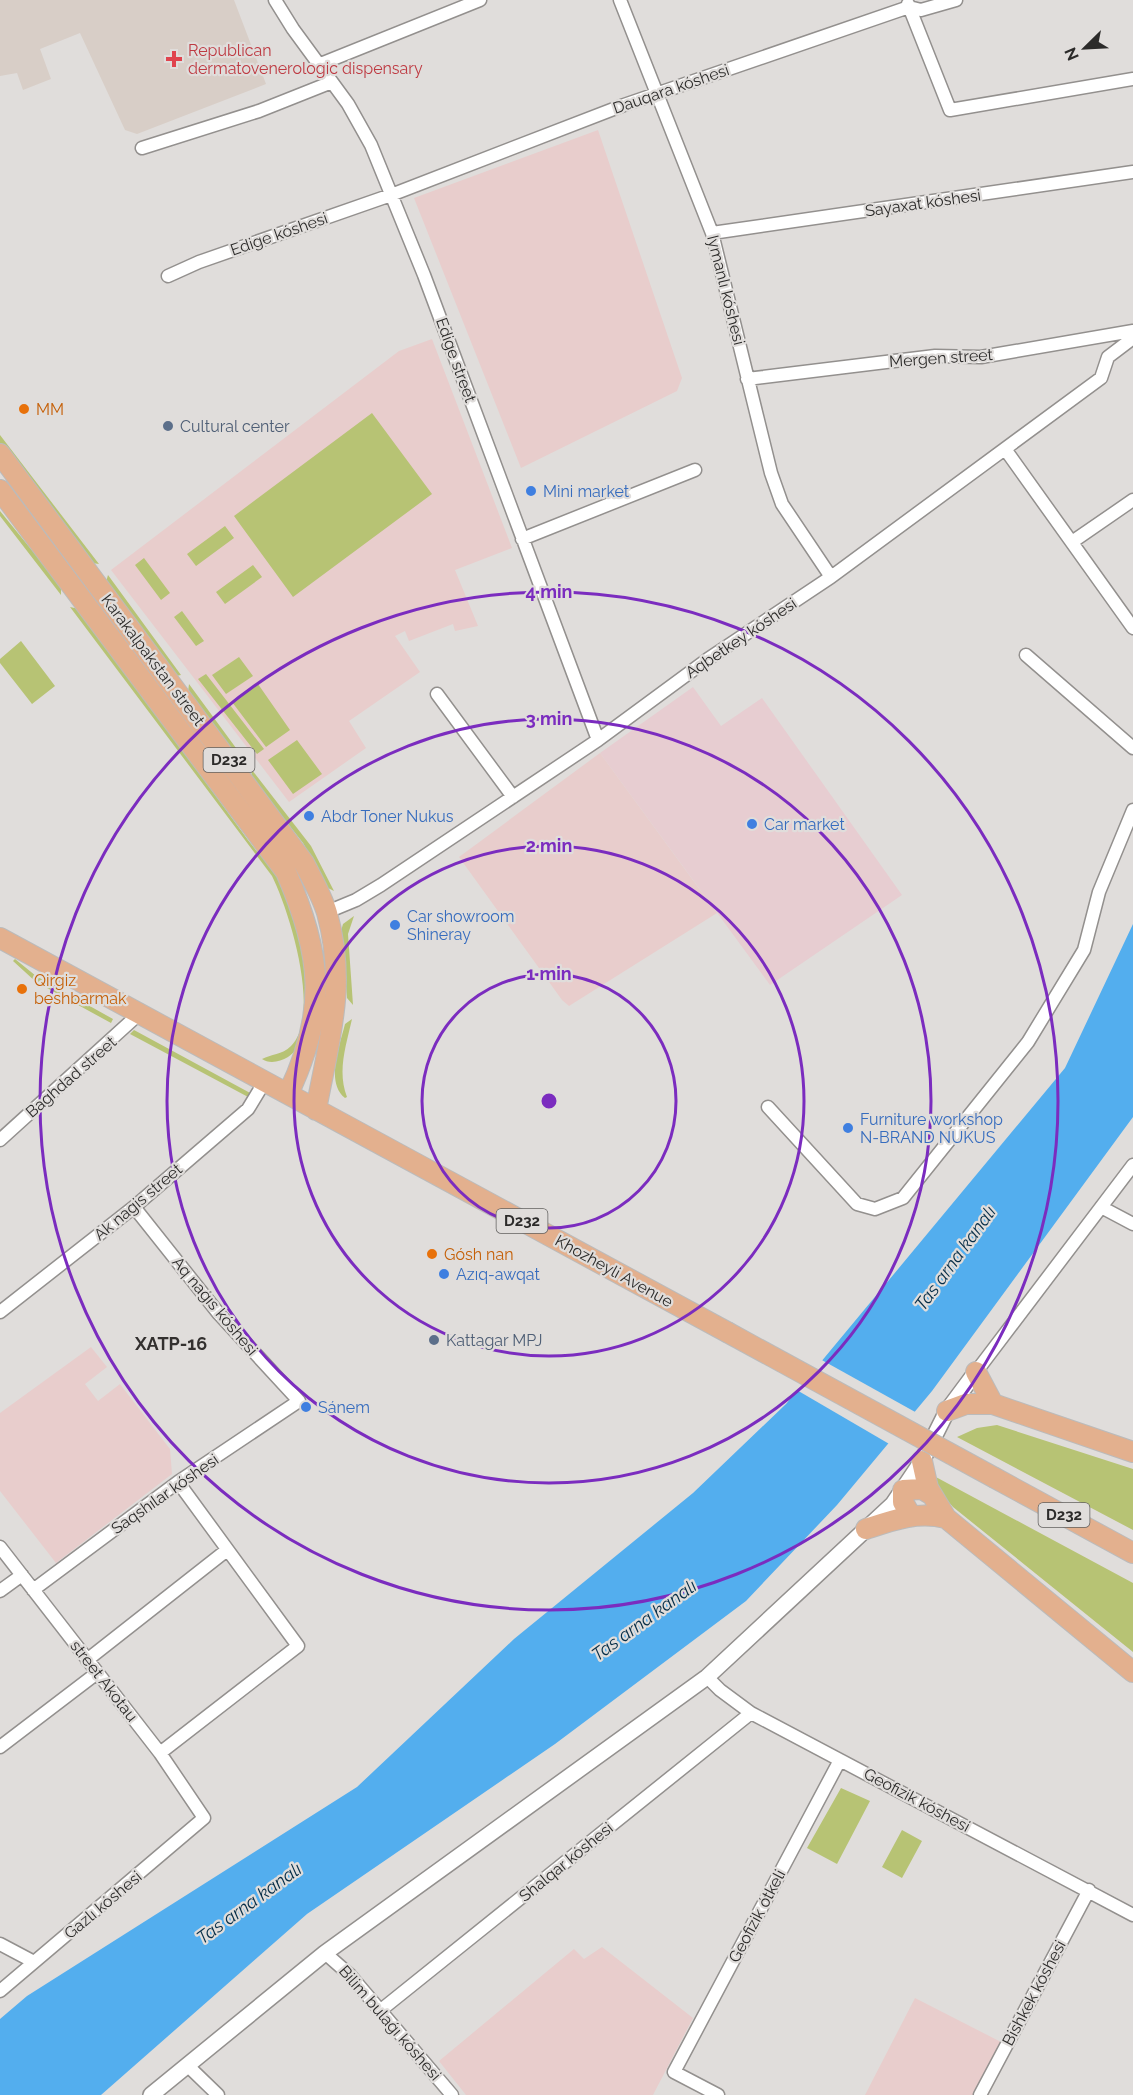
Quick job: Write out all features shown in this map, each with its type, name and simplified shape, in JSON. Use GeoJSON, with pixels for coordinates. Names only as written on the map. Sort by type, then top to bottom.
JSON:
{"type":"FeatureCollection","features":[{"type":"Feature","properties":{"kind":"main road","name":"Karakalpakstan street"},"geometry":{"type":"LineString","coordinates":[[0,454],[83,583],[286,872],[304,912],[316,984],[315,1017],[299,1070],[288,1094]]}},
{"type":"Feature","properties":{"kind":"main road","name":"Karakalpakstan street"},"geometry":{"type":"LineString","coordinates":[[0,490],[83,583],[284,834],[304,863],[327,912],[334,950],[337,1002],[316,1110]]}},
{"type":"Feature","properties":{"kind":"main road","name":"Khozheyli Avenue"},"geometry":{"type":"LineString","coordinates":[[0,938],[1133,1553]]}},
{"type":"Feature","properties":{"kind":"main road"},"geometry":{"type":"LineString","coordinates":[[299,1070],[308,1082],[315,1082],[323,1077]]}},
{"type":"Feature","properties":{"kind":"main road"},"geometry":{"type":"LineString","coordinates":[[976,1372],[993,1404]]}},
{"type":"Feature","properties":{"kind":"main road"},"geometry":{"type":"LineString","coordinates":[[948,1411],[966,1404],[993,1404],[1133,1452]]}},
{"type":"Feature","properties":{"kind":"main road"},"geometry":{"type":"LineString","coordinates":[[922,1461],[932,1495],[946,1518],[1133,1672]]}},
{"type":"Feature","properties":{"kind":"main road"},"geometry":{"type":"LineString","coordinates":[[911,1516],[903,1502],[903,1490],[922,1489],[932,1495]]}},
{"type":"Feature","properties":{"kind":"main road"},"geometry":{"type":"LineString","coordinates":[[866,1529],[911,1516],[929,1514],[946,1518]]}},
{"type":"Feature","properties":{"kind":"street","name":"Edige street"},"geometry":{"type":"LineString","coordinates":[[275,0],[318,65],[348,104],[371,145],[424,275],[598,740]]}},
{"type":"Feature","properties":{"kind":"street"},"geometry":{"type":"LineString","coordinates":[[318,65],[480,0]]}},
{"type":"Feature","properties":{"kind":"street","name":"Iymanlı kóshesi"},"geometry":{"type":"LineString","coordinates":[[620,0],[712,233],[771,472],[783,504],[831,577]]}},
{"type":"Feature","properties":{"kind":"street","name":"Dauqara kóshesi"},"geometry":{"type":"LineString","coordinates":[[390,195],[658,93],[908,4],[921,10],[956,0]]}},
{"type":"Feature","properties":{"kind":"street"},"geometry":{"type":"LineString","coordinates":[[908,4],[950,110],[1133,79]]}},
{"type":"Feature","properties":{"kind":"street"},"geometry":{"type":"LineString","coordinates":[[142,148],[260,111],[332,82]]}},
{"type":"Feature","properties":{"kind":"street","name":"Sayaxat kóshesi"},"geometry":{"type":"LineString","coordinates":[[712,233],[1133,172]]}},
{"type":"Feature","properties":{"kind":"street","name":"Edige kóshesi"},"geometry":{"type":"LineString","coordinates":[[168,276],[200,262],[390,195]]}},
{"type":"Feature","properties":{"kind":"street","name":"Mergen street"},"geometry":{"type":"LineString","coordinates":[[747,379],[935,356],[981,357],[1133,332]]}},
{"type":"Feature","properties":{"kind":"street","name":"Aqbetkey kóshesi"},"geometry":{"type":"LineString","coordinates":[[327,912],[356,900],[381,885],[598,740],[708,658],[831,577],[1101,378],[1108,357],[1133,338]]}},
{"type":"Feature","properties":{"kind":"street"},"geometry":{"type":"LineString","coordinates":[[1005,449],[1133,627]]}},
{"type":"Feature","properties":{"kind":"street"},"geometry":{"type":"LineString","coordinates":[[522,539],[695,470]]}},
{"type":"Feature","properties":{"kind":"street"},"geometry":{"type":"LineString","coordinates":[[1072,542],[1133,500]]}},
{"type":"Feature","properties":{"kind":"street"},"geometry":{"type":"LineString","coordinates":[[1026,655],[1133,748]]}},
{"type":"Feature","properties":{"kind":"street"},"geometry":{"type":"LineString","coordinates":[[437,694],[513,797]]}},
{"type":"Feature","properties":{"kind":"street"},"geometry":{"type":"LineString","coordinates":[[768,1107],[856,1204],[875,1209],[903,1198],[1028,1042],[1084,950],[1098,892],[1133,810]]}},
{"type":"Feature","properties":{"kind":"street","name":"Baghdad street"},"geometry":{"type":"LineString","coordinates":[[0,1140],[140,1013]]}},
{"type":"Feature","properties":{"kind":"street","name":"Ak nagis street"},"geometry":{"type":"LineString","coordinates":[[0,1312],[134,1207],[248,1109],[265,1081]]}},
{"type":"Feature","properties":{"kind":"street"},"geometry":{"type":"LineString","coordinates":[[151,2095],[325,1953],[707,1677],[866,1529],[903,1490],[922,1461],[948,1411],[1133,1165]]}},
{"type":"Feature","properties":{"kind":"street","name":"Aq naǵıs kóshesi"},"geometry":{"type":"LineString","coordinates":[[134,1207],[219,1314],[299,1401]]}},
{"type":"Feature","properties":{"kind":"street"},"geometry":{"type":"LineString","coordinates":[[1101,1207],[1133,1224]]}},
{"type":"Feature","properties":{"kind":"street","name":"Saqshılar kóshesi"},"geometry":{"type":"LineString","coordinates":[[33,1590],[178,1482],[299,1401]]}},
{"type":"Feature","properties":{"kind":"street"},"geometry":{"type":"LineString","coordinates":[[160,1753],[298,1646],[178,1482]]}},
{"type":"Feature","properties":{"kind":"street","name":"street Akotau"},"geometry":{"type":"LineString","coordinates":[[0,1547],[160,1753],[204,1818]]}},
{"type":"Feature","properties":{"kind":"street"},"geometry":{"type":"LineString","coordinates":[[87,1660],[227,1550]]}},
{"type":"Feature","properties":{"kind":"street"},"geometry":{"type":"LineString","coordinates":[[0,1591],[22,1575]]}},
{"type":"Feature","properties":{"kind":"street"},"geometry":{"type":"LineString","coordinates":[[0,1747],[97,1673]]}},
{"type":"Feature","properties":{"kind":"street","name":"Geofizik kóshesi"},"geometry":{"type":"LineString","coordinates":[[707,1677],[720,1690],[751,1713],[1133,1915]]}},
{"type":"Feature","properties":{"kind":"street","name":"Shalqar kóshesi"},"geometry":{"type":"LineString","coordinates":[[381,2010],[751,1713]]}},
{"type":"Feature","properties":{"kind":"street","name":"Geofizik ótkeli"},"geometry":{"type":"LineString","coordinates":[[718,2095],[674,2072],[840,1760]]}},
{"type":"Feature","properties":{"kind":"street","name":"Gazlı kóshesi"},"geometry":{"type":"LineString","coordinates":[[0,1991],[204,1818]]}},
{"type":"Feature","properties":{"kind":"street","name":"Bishkek kóshesi"},"geometry":{"type":"LineString","coordinates":[[980,2095],[1089,1890]]}},
{"type":"Feature","properties":{"kind":"street"},"geometry":{"type":"LineString","coordinates":[[0,1944],[34,1962]]}},
{"type":"Feature","properties":{"kind":"street","name":"Bilim bulaǵı kóshesi"},"geometry":{"type":"LineString","coordinates":[[325,1953],[350,1974],[452,2095]]}},
{"type":"Feature","properties":{"kind":"street"},"geometry":{"type":"LineString","coordinates":[[187,2065],[218,2095]]}},
{"type":"Feature","properties":{"kind":"shaded area","name":"Republican dermatovenerologic dispensary"},"geometry":{"type":"Polygon","coordinates":[[[0,0],[234,0],[266,84],[137,134],[125,130],[80,33],[40,49],[51,79],[23,90],[17,73],[0,76],[0,0]]]}},
{"type":"Feature","properties":{"kind":"shaded area"},"geometry":{"type":"Polygon","coordinates":[[[598,130],[682,378],[677,391],[521,468],[414,198],[598,130]]]}},
{"type":"Feature","properties":{"kind":"shaded area"},"geometry":{"type":"Polygon","coordinates":[[[432,339],[512,548],[455,570],[478,626],[455,631],[453,624],[409,641],[405,631],[395,636],[420,672],[349,721],[366,748],[289,802],[111,570],[399,351],[432,339]]]}},
{"type":"Feature","properties":{"kind":"shaded area","name":"Car market"},"geometry":{"type":"Polygon","coordinates":[[[693,687],[721,726],[762,698],[902,895],[770,985],[600,753],[693,687]]]}},
{"type":"Feature","properties":{"kind":"shaded area"},"geometry":{"type":"Polygon","coordinates":[[[600,753],[717,913],[569,1006],[562,1000],[459,857],[600,753]]]}},
{"type":"Feature","properties":{"kind":"shaded area"},"geometry":{"type":"Polygon","coordinates":[[[91,1347],[107,1367],[85,1384],[98,1401],[120,1384],[170,1449],[172,1474],[56,1563],[0,1491],[0,1413],[91,1347]]]}},
{"type":"Feature","properties":{"kind":"shaded area"},"geometry":{"type":"Polygon","coordinates":[[[602,1947],[693,2018],[653,2095],[466,2095],[439,2061],[574,1949],[584,1959],[602,1947]]]}},
{"type":"Feature","properties":{"kind":"shaded area"},"geometry":{"type":"Polygon","coordinates":[[[915,1998],[1001,2042],[974,2095],[865,2095],[915,1998]]]}},
{"type":"Feature","properties":{"kind":"green space"},"geometry":{"type":"Polygon","coordinates":[[[372,413],[432,494],[293,597],[234,516],[372,413]]]}},
{"type":"Feature","properties":{"kind":"green space"},"geometry":{"type":"Polygon","coordinates":[[[0,435],[99,564],[92,563],[0,443],[0,435]]]}},
{"type":"Feature","properties":{"kind":"green space"},"geometry":{"type":"Polygon","coordinates":[[[0,511],[61,586],[61,595],[0,516],[0,511]]]}},
{"type":"Feature","properties":{"kind":"green space"},"geometry":{"type":"Polygon","coordinates":[[[225,526],[234,538],[196,566],[187,554],[225,526]]]}},
{"type":"Feature","properties":{"kind":"green space"},"geometry":{"type":"Polygon","coordinates":[[[144,558],[170,593],[161,600],[135,565],[144,558]]]}},
{"type":"Feature","properties":{"kind":"green space"},"geometry":{"type":"Polygon","coordinates":[[[253,565],[262,577],[225,604],[216,592],[253,565]]]}},
{"type":"Feature","properties":{"kind":"green space"},"geometry":{"type":"Polygon","coordinates":[[[108,575],[181,675],[176,676],[106,582],[108,575]]]}},
{"type":"Feature","properties":{"kind":"green space"},"geometry":{"type":"Polygon","coordinates":[[[70,607],[79,609],[248,840],[259,854],[263,854],[284,891],[303,952],[306,994],[301,1039],[293,1053],[285,1059],[271,1062],[262,1059],[288,1049],[300,1031],[304,1011],[303,988],[294,937],[272,876],[70,607]]]}},
{"type":"Feature","properties":{"kind":"green space"},"geometry":{"type":"Polygon","coordinates":[[[182,611],[204,641],[196,646],[174,617],[182,611]]]}},
{"type":"Feature","properties":{"kind":"green space"},"geometry":{"type":"Polygon","coordinates":[[[21,641],[55,686],[32,704],[0,663],[0,659],[21,641]]]}},
{"type":"Feature","properties":{"kind":"green space"},"geometry":{"type":"Polygon","coordinates":[[[239,657],[253,676],[226,694],[212,675],[239,657]]]}},
{"type":"Feature","properties":{"kind":"green space"},"geometry":{"type":"Polygon","coordinates":[[[206,674],[264,749],[257,754],[198,679],[206,674]]]}},
{"type":"Feature","properties":{"kind":"green space"},"geometry":{"type":"Polygon","coordinates":[[[189,684],[247,763],[241,763],[188,692],[189,684]]]}},
{"type":"Feature","properties":{"kind":"green space"},"geometry":{"type":"Polygon","coordinates":[[[258,684],[290,730],[266,747],[232,702],[258,684]]]}},
{"type":"Feature","properties":{"kind":"green space"},"geometry":{"type":"Polygon","coordinates":[[[297,740],[322,774],[293,794],[268,760],[297,740]]]}},
{"type":"Feature","properties":{"kind":"green space"},"geometry":{"type":"Polygon","coordinates":[[[252,770],[311,846],[334,891],[328,888],[303,843],[251,777],[252,770]]]}},
{"type":"Feature","properties":{"kind":"green space"},"geometry":{"type":"Polygon","coordinates":[[[354,916],[348,934],[353,1005],[347,998],[341,931],[343,924],[354,916]]]}},
{"type":"Feature","properties":{"kind":"green space"},"geometry":{"type":"Polygon","coordinates":[[[15,959],[36,976],[113,1019],[111,1023],[36,982],[13,961],[15,959]]]}},
{"type":"Feature","properties":{"kind":"green space"},"geometry":{"type":"Polygon","coordinates":[[[352,1019],[343,1068],[347,1097],[345,1098],[339,1091],[335,1073],[345,1024],[352,1019]]]}},
{"type":"Feature","properties":{"kind":"green space"},"geometry":{"type":"Polygon","coordinates":[[[134,1030],[252,1094],[250,1098],[130,1034],[134,1030]]]}},
{"type":"Feature","properties":{"kind":"green space"},"geometry":{"type":"Polygon","coordinates":[[[997,1425],[1133,1469],[1133,1530],[957,1437],[977,1428],[997,1425]]]}},
{"type":"Feature","properties":{"kind":"green space"},"geometry":{"type":"Polygon","coordinates":[[[934,1476],[1133,1583],[1133,1652],[953,1507],[939,1491],[934,1476]]]}},
{"type":"Feature","properties":{"kind":"green space"},"geometry":{"type":"Polygon","coordinates":[[[841,1788],[870,1801],[837,1864],[807,1848],[841,1788]]]}},
{"type":"Feature","properties":{"kind":"green space"},"geometry":{"type":"Polygon","coordinates":[[[902,1830],[922,1841],[902,1878],[882,1867],[902,1830]]]}},
{"type":"Feature","properties":{"kind":"water","name":"Tas arna kanalı"},"geometry":{"type":"Polygon","coordinates":[[[1133,924],[1133,1117],[932,1391],[837,1505],[746,1601],[555,1744],[307,1914],[101,2095],[0,2095],[0,2019],[27,1996],[357,1787],[514,1639],[693,1493],[786,1404],[1065,1068],[1133,924]]]}},
{"type":"Feature","properties":{"kind":"pier"},"geometry":{"type":"Polygon","coordinates":[[[820,1359],[917,1413],[891,1445],[795,1389],[820,1359]]]}},
{"type":"Feature","properties":{"kind":"place","name":"Republican dermatovenerologic dispensary"},"geometry":{"type":"Point","coordinates":[174,59]}},
{"type":"Feature","properties":{"kind":"place","name":"MM"},"geometry":{"type":"Point","coordinates":[24,409]}},
{"type":"Feature","properties":{"kind":"place","name":"Cultural center"},"geometry":{"type":"Point","coordinates":[168,426]}},
{"type":"Feature","properties":{"kind":"place","name":"Mini market"},"geometry":{"type":"Point","coordinates":[531,491]}},
{"type":"Feature","properties":{"kind":"place","name":"Abdr Toner Nukus"},"geometry":{"type":"Point","coordinates":[309,816]}},
{"type":"Feature","properties":{"kind":"place","name":"Car market"},"geometry":{"type":"Point","coordinates":[752,824]}},
{"type":"Feature","properties":{"kind":"place","name":"Car showroom Shineray"},"geometry":{"type":"Point","coordinates":[395,925]}},
{"type":"Feature","properties":{"kind":"place","name":"Qirgiz beshbarmak"},"geometry":{"type":"Point","coordinates":[22,989]}},
{"type":"Feature","properties":{"kind":"place","name":"Furniture workshop N-BRAND NUKUS"},"geometry":{"type":"Point","coordinates":[848,1128]}},
{"type":"Feature","properties":{"kind":"place","name":"Gósh nan"},"geometry":{"type":"Point","coordinates":[432,1254]}},
{"type":"Feature","properties":{"kind":"place","name":"Azıq-awqat"},"geometry":{"type":"Point","coordinates":[444,1274]}},
{"type":"Feature","properties":{"kind":"place","name":"Kattagar MPJ"},"geometry":{"type":"Point","coordinates":[434,1340]}},
{"type":"Feature","properties":{"kind":"place","name":"Sánem"},"geometry":{"type":"Point","coordinates":[306,1407]}},
{"type":"Feature","properties":{"kind":"district","name":"XATP-16"},"geometry":{"type":"Point","coordinates":[171,1343]}}]}
